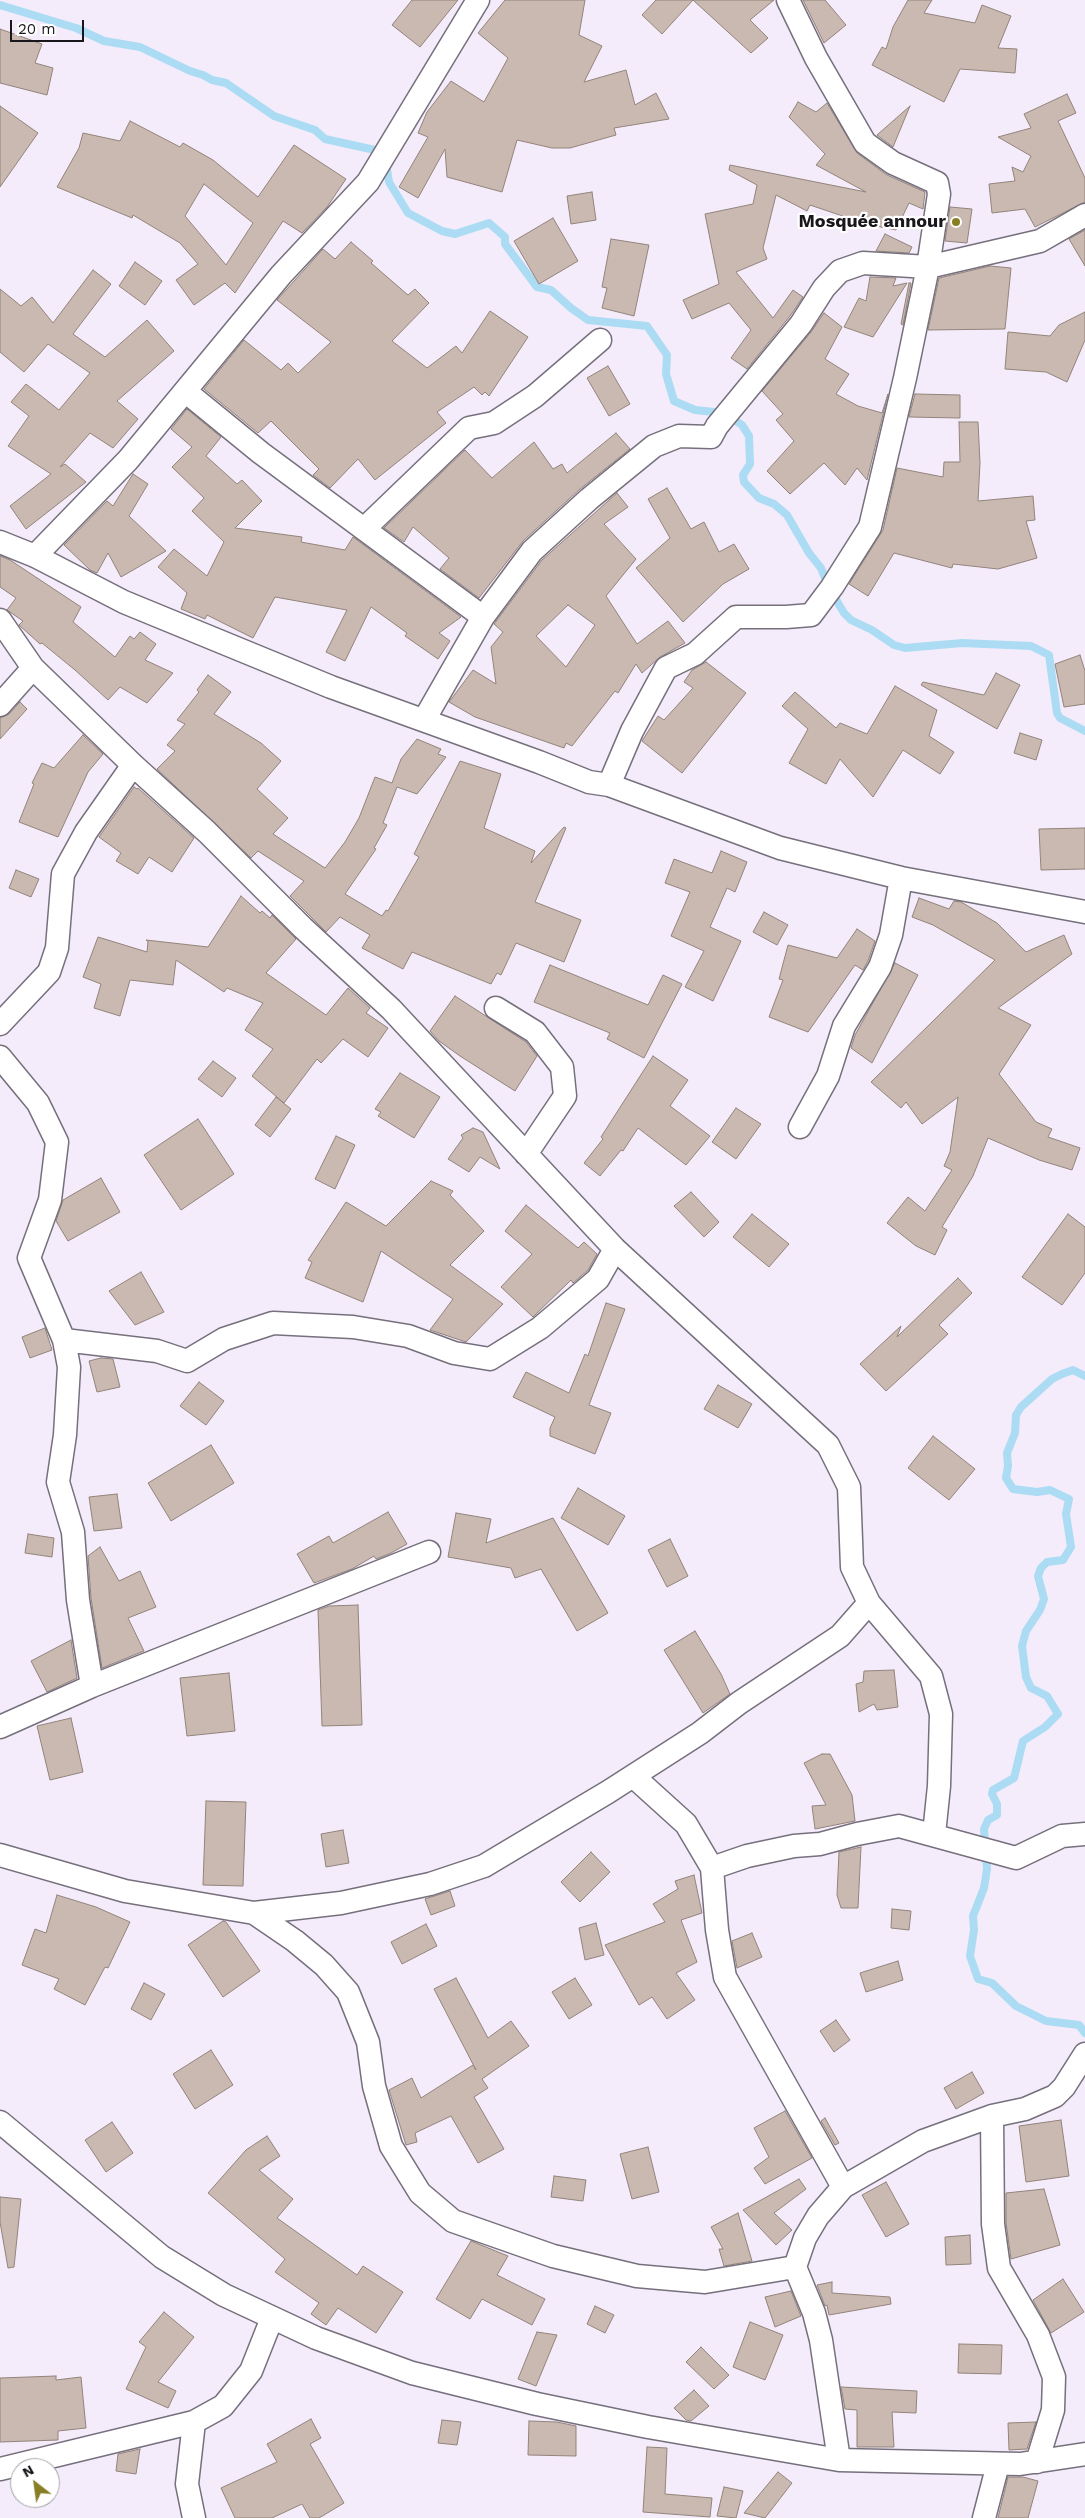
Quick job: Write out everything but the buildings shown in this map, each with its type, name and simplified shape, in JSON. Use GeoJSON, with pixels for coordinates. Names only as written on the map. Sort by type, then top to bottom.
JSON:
{"type":"FeatureCollection","features":[{"type":"Feature","properties":{"kind":"street"},"geometry":{"type":"LineString","coordinates":[[36,556],[128,460],[281,275],[368,182],[394,142],[478,0]]}},
{"type":"Feature","properties":{"kind":"street"},"geometry":{"type":"LineString","coordinates":[[609,786],[632,731],[666,668],[695,654],[736,617],[811,615],[832,587],[870,527],[928,267],[939,194],[938,183],[894,163],[865,143],[816,58],[788,0]]}},
{"type":"Feature","properties":{"kind":"street"},"geometry":{"type":"LineString","coordinates":[[424,720],[483,618],[532,552],[589,499],[654,446],[679,436],[711,437],[717,426],[801,324],[824,288],[840,271],[863,263],[928,267],[1040,241],[1085,215]]}},
{"type":"Feature","properties":{"kind":"street"},"geometry":{"type":"LineString","coordinates":[[365,528],[469,428],[494,422],[535,396],[600,340]]}},
{"type":"Feature","properties":{"kind":"street"},"geometry":{"type":"LineString","coordinates":[[185,391],[260,453],[365,528],[483,618]]}},
{"type":"Feature","properties":{"kind":"street"},"geometry":{"type":"LineString","coordinates":[[0,542],[36,556],[124,602],[331,687],[589,782],[609,786],[780,848],[901,878],[1085,912]]}},
{"type":"Feature","properties":{"kind":"street"},"geometry":{"type":"LineString","coordinates":[[0,620],[33,668],[391,1009],[615,1249],[828,1446],[849,1487],[852,1567],[870,1603],[931,1676],[940,1714],[939,1786],[934,1834]]}},
{"type":"Feature","properties":{"kind":"street"},"geometry":{"type":"LineString","coordinates":[[0,705],[33,668]]}},
{"type":"Feature","properties":{"kind":"street"},"geometry":{"type":"LineString","coordinates":[[0,1024],[49,972],[57,948],[63,874],[86,832],[133,765]]}},
{"type":"Feature","properties":{"kind":"street"},"geometry":{"type":"LineString","coordinates":[[800,1126],[828,1076],[844,1026],[880,967],[891,935],[901,878]]}},
{"type":"Feature","properties":{"kind":"street"},"geometry":{"type":"LineString","coordinates":[[496,1008],[535,1032],[562,1067],[565,1096],[526,1154]]}},
{"type":"Feature","properties":{"kind":"street"},"geometry":{"type":"LineString","coordinates":[[0,1058],[38,1103],[57,1142],[50,1200],[29,1258],[64,1340],[69,1366],[65,1435],[58,1482],[73,1532],[78,1600],[92,1686]]}},
{"type":"Feature","properties":{"kind":"street"},"geometry":{"type":"LineString","coordinates":[[64,1340],[158,1351],[187,1361],[224,1339],[273,1323],[353,1327],[408,1336],[454,1353],[490,1359],[540,1328],[598,1279],[615,1249]]}},
{"type":"Feature","properties":{"kind":"street"},"geometry":{"type":"LineString","coordinates":[[0,1727],[92,1686],[429,1552]]}},
{"type":"Feature","properties":{"kind":"street"},"geometry":{"type":"LineString","coordinates":[[0,1855],[125,1891],[254,1913],[341,1903],[430,1884],[484,1866],[633,1776],[840,1636],[870,1603]]}},
{"type":"Feature","properties":{"kind":"street"},"geometry":{"type":"LineString","coordinates":[[633,1776],[686,1824],[712,1868],[717,1930],[725,1977],[843,2187]]}},
{"type":"Feature","properties":{"kind":"street"},"geometry":{"type":"LineString","coordinates":[[712,1868],[747,1856],[794,1846],[820,1844],[857,1834],[899,1826],[934,1834],[967,1846],[1016,1858],[1062,1836],[1085,1834]]}},
{"type":"Feature","properties":{"kind":"street"},"geometry":{"type":"LineString","coordinates":[[254,1913],[295,1941],[324,1965],[348,1992],[368,2042],[374,2086],[392,2146],[420,2193],[453,2221],[553,2256],[637,2276],[704,2282],[795,2267]]}},
{"type":"Feature","properties":{"kind":"street"},"geometry":{"type":"LineString","coordinates":[[839,2460],[814,2312],[795,2267],[805,2238],[818,2216],[843,2187],[923,2141],[992,2116],[1025,2109],[1055,2096],[1064,2087],[1085,2054]]}},
{"type":"Feature","properties":{"kind":"street"},"geometry":{"type":"LineString","coordinates":[[992,2116],[993,2224],[999,2268],[1038,2335],[1054,2378],[1053,2410],[1037,2462]]}},
{"type":"Feature","properties":{"kind":"street"},"geometry":{"type":"LineString","coordinates":[[0,2122],[162,2257],[224,2295],[316,2338],[412,2373],[537,2404],[648,2427],[839,2460],[998,2464],[1037,2462],[1085,2454]]}},
{"type":"Feature","properties":{"kind":"street"},"geometry":{"type":"LineString","coordinates":[[0,2468],[194,2422],[223,2406],[251,2371],[272,2318]]}},
{"type":"Feature","properties":{"kind":"street"},"geometry":{"type":"LineString","coordinates":[[194,2422],[187,2484],[194,2518]]}},
{"type":"Feature","properties":{"kind":"street"},"geometry":{"type":"LineString","coordinates":[[984,2518],[998,2464]]}},
{"type":"Feature","properties":{"kind":"waterway"},"geometry":{"type":"LineString","coordinates":[[0,5],[76,28],[104,41],[140,47],[190,71],[212,80],[226,83],[274,116],[315,130],[325,139],[384,152]]}},
{"type":"Feature","properties":{"kind":"waterway"},"geometry":{"type":"LineString","coordinates":[[386,163],[389,182],[408,213],[442,231],[455,234],[489,223],[505,237],[505,244],[537,287],[551,290],[588,320],[647,326],[667,355],[666,374],[674,401],[695,410],[724,413],[742,425],[749,436],[750,464],[743,475],[744,482],[759,498],[774,504],[787,515],[809,553],[821,568],[829,588],[844,613],[851,620],[872,630],[894,645],[905,648],[962,643],[1031,646],[1049,655],[1057,713],[1060,718],[1085,731]]}},
{"type":"Feature","properties":{"kind":"waterway"},"geometry":{"type":"LineString","coordinates":[[1085,1376],[1073,1370],[1062,1374],[1052,1379],[1021,1407],[1016,1415],[1015,1433],[1007,1453],[1008,1466],[1006,1478],[1013,1489],[1037,1492],[1050,1490],[1069,1499],[1066,1514],[1071,1547],[1063,1560],[1047,1562],[1041,1568],[1038,1576],[1044,1599],[1040,1610],[1026,1631],[1022,1646],[1026,1677],[1031,1688],[1047,1696],[1058,1714],[1045,1727],[1023,1741],[1014,1778],[993,1790],[992,1794],[997,1804],[997,1815],[988,1820],[984,1829],[987,1869],[984,1888],[973,1916],[974,1930],[970,1956],[978,1979],[992,1983],[1016,2006],[1046,2021],[1079,2025],[1085,2033]]}},
{"type":"Feature","properties":{"kind":"place","name":"Mosquée annour"},"geometry":{"type":"Point","coordinates":[956,222]}}]}
